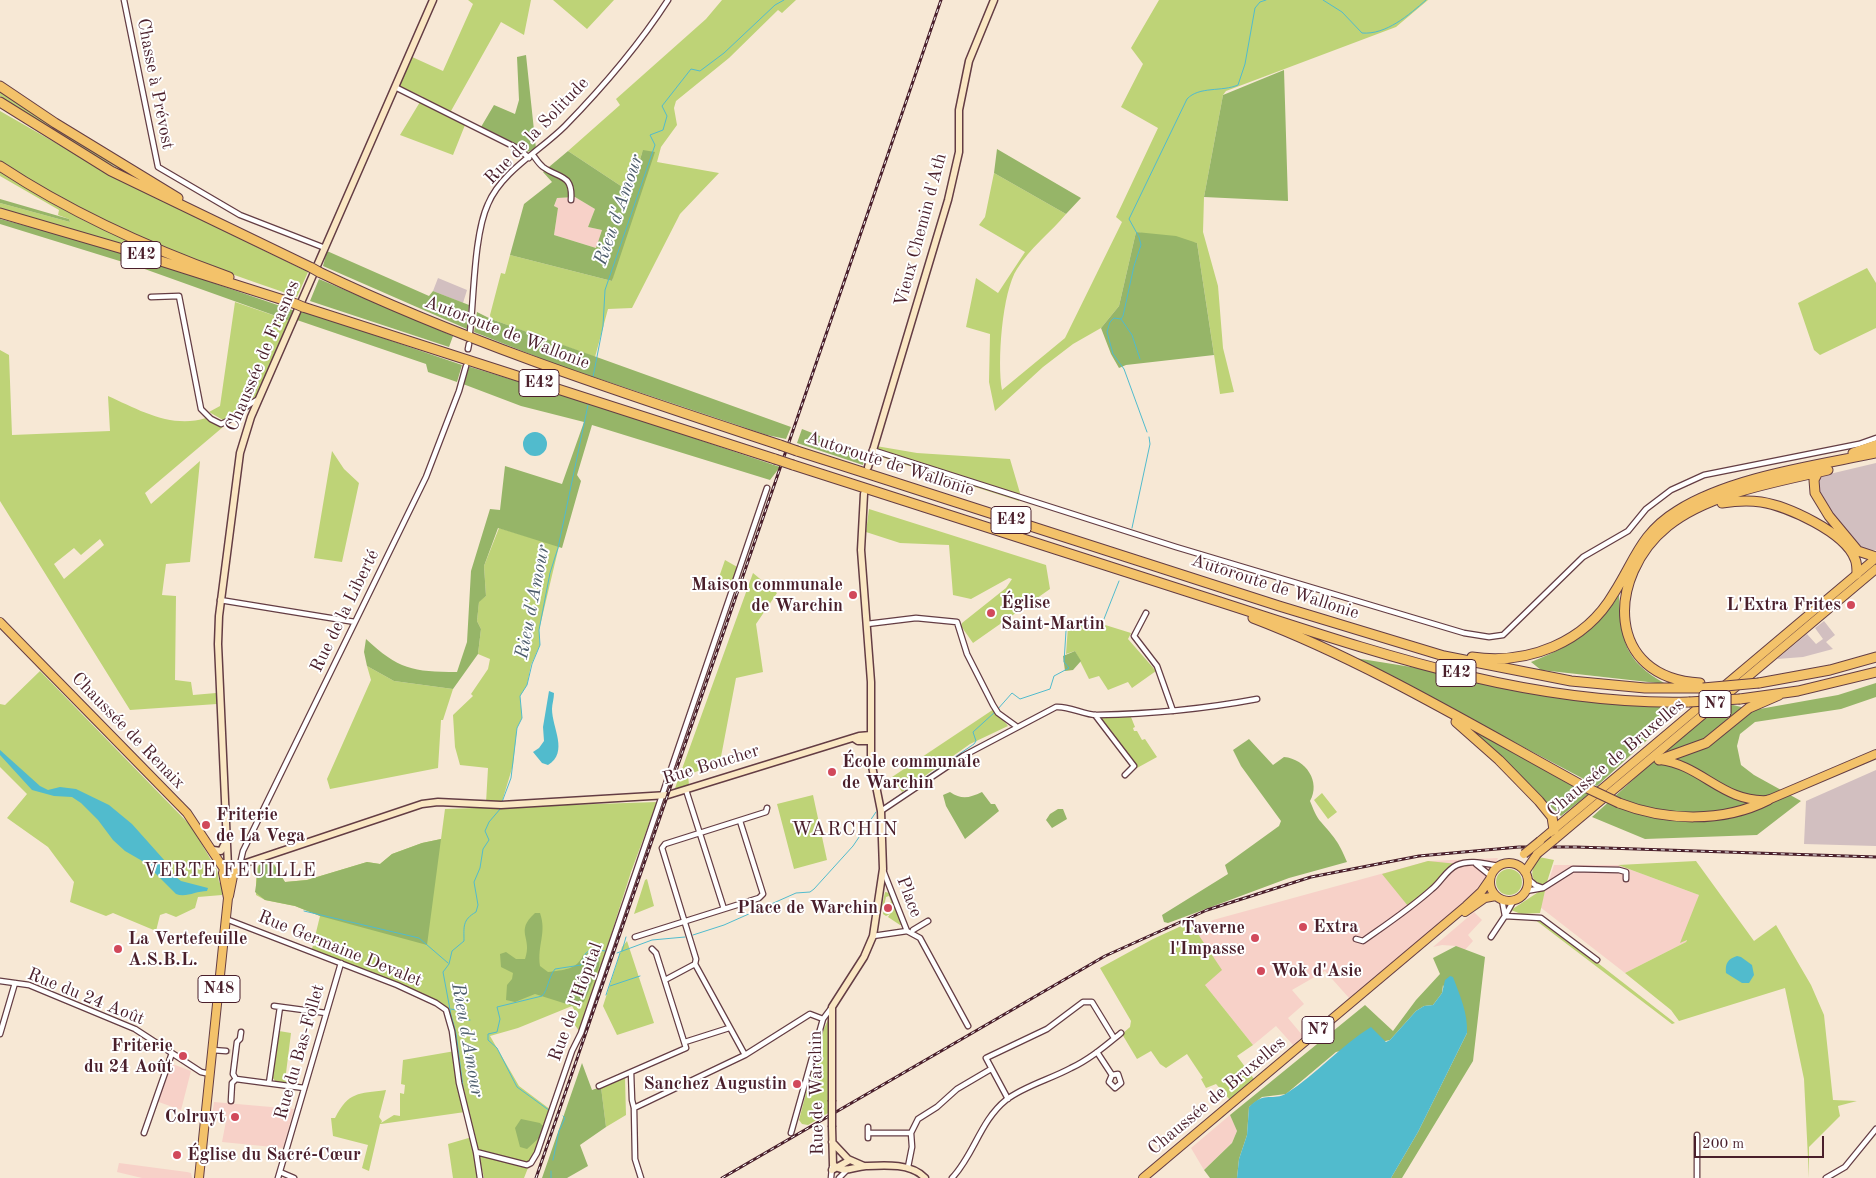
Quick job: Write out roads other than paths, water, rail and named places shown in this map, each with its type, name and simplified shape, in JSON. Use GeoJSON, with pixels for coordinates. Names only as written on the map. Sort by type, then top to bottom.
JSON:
{"type":"FeatureCollection","features":[{"type":"Feature","properties":{"kind":"highway"},"geometry":{"type":"LineString","coordinates":[[0,86],[55,123],[203,215]]}},
{"type":"Feature","properties":{"kind":"highway","name":"Autoroute de Wallonie"},"geometry":{"type":"LineString","coordinates":[[0,102],[111,171],[315,270],[403,310],[502,350],[596,384],[797,451],[1270,603],[1444,656],[1571,681],[1645,688],[1706,686]]}},
{"type":"Feature","properties":{"kind":"highway"},"geometry":{"type":"LineString","coordinates":[[0,166],[42,192],[100,223],[245,283],[265,294]]}},
{"type":"Feature","properties":{"kind":"highway","name":"Autoroute de Wallonie"},"geometry":{"type":"LineString","coordinates":[[0,213],[123,249],[265,294],[1384,654],[1495,682],[1606,700],[1689,702],[1740,700],[1779,695],[1835,684],[1876,672]]}},
{"type":"Feature","properties":{"kind":"highway"},"geometry":{"type":"LineString","coordinates":[[1876,445],[1820,468],[1814,480],[1815,493],[1829,516],[1858,551],[1876,558]]}},
{"type":"Feature","properties":{"kind":"highway"},"geometry":{"type":"LineString","coordinates":[[1876,453],[1755,487],[1709,504],[1668,526],[1647,549],[1628,585],[1624,615],[1628,637],[1639,656],[1647,664],[1661,674],[1677,680],[1706,686],[1759,683],[1830,670],[1876,657]]}},
{"type":"Feature","properties":{"kind":"highway"},"geometry":{"type":"LineString","coordinates":[[1444,656],[1454,654],[1482,658],[1512,658],[1542,652],[1562,643],[1578,634],[1599,615],[1615,592],[1631,560],[1645,538],[1654,528],[1675,512],[1705,497],[1743,484],[1876,458]]}},
{"type":"Feature","properties":{"kind":"highway"},"geometry":{"type":"LineString","coordinates":[[1709,504],[1736,501],[1761,502],[1788,509],[1828,531],[1852,553],[1857,574]]}},
{"type":"Feature","properties":{"kind":"highway"},"geometry":{"type":"LineString","coordinates":[[1231,605],[1242,614],[1300,636],[1350,660],[1583,786],[1619,803],[1654,814],[1696,817],[1737,811],[1768,800]]}},
{"type":"Feature","properties":{"kind":"highway"},"geometry":{"type":"LineString","coordinates":[[1659,760],[1706,743],[1749,708],[1779,695]]}},
{"type":"Feature","properties":{"kind":"highway"},"geometry":{"type":"LineString","coordinates":[[1432,704],[1481,743],[1519,780],[1552,817],[1554,830]]}},
{"type":"Feature","properties":{"kind":"main road","name":"Chaussée de Bruxelles"},"geometry":{"type":"LineString","coordinates":[[1527,876],[1537,854],[1817,613],[1876,558]]}},
{"type":"Feature","properties":{"kind":"main road","name":"Chaussée de Bruxelles"},"geometry":{"type":"LineString","coordinates":[[1512,863],[1817,613],[1876,569]]}},
{"type":"Feature","properties":{"kind":"main road","name":"Chaussée de Renaix"},"geometry":{"type":"LineString","coordinates":[[0,622],[188,813],[229,872],[226,919],[199,1178]]}},
{"type":"Feature","properties":{"kind":"main road"},"geometry":{"type":"LineString","coordinates":[[1641,766],[1659,760],[1672,762],[1687,768],[1721,790],[1735,796],[1768,800],[1876,754]]}},
{"type":"Feature","properties":{"kind":"main road"},"geometry":{"type":"LineString","coordinates":[[1512,863],[1517,865],[1527,876],[1526,891],[1514,900],[1499,898],[1492,891],[1491,877],[1499,866],[1512,863]]}},
{"type":"Feature","properties":{"kind":"main road","name":"Chaussée de Bruxelles"},"geometry":{"type":"LineString","coordinates":[[1143,1178],[1466,906],[1481,892],[1491,877]]}},
{"type":"Feature","properties":{"kind":"main road","name":"Chaussée de Bruxelles"},"geometry":{"type":"LineString","coordinates":[[1150,1178],[1450,925],[1485,898],[1499,898]]}},
{"type":"Feature","properties":{"kind":"street","name":"Chasse à Prévost"},"geometry":{"type":"LineString","coordinates":[[124,0],[158,167],[240,215],[325,248]]}},
{"type":"Feature","properties":{"kind":"street","name":"Chaussée de Frasnes"},"geometry":{"type":"LineString","coordinates":[[229,872],[218,636],[220,600],[241,448],[259,399],[433,0]]}},
{"type":"Feature","properties":{"kind":"street","name":"Rue de la Solitude"},"geometry":{"type":"LineString","coordinates":[[470,332],[483,217],[488,203],[500,184],[565,126],[632,50],[668,0]]}},
{"type":"Feature","properties":{"kind":"street","name":"Vieux Chemin d'Ath"},"geometry":{"type":"LineString","coordinates":[[868,467],[871,450],[948,200],[958,152],[962,84],[968,62],[994,0]]}},
{"type":"Feature","properties":{"kind":"street"},"geometry":{"type":"LineString","coordinates":[[395,87],[531,156],[543,167],[567,180],[571,185],[571,200]]}},
{"type":"Feature","properties":{"kind":"street"},"geometry":{"type":"LineString","coordinates":[[150,297],[179,296],[201,409],[206,415],[221,424],[227,422],[250,402],[259,399]]}},
{"type":"Feature","properties":{"kind":"street","name":"Rue de la Liberté"},"geometry":{"type":"LineString","coordinates":[[240,864],[244,849],[428,473],[459,391],[466,366]]}},
{"type":"Feature","properties":{"kind":"street"},"geometry":{"type":"LineString","coordinates":[[871,450],[1176,547],[1464,633],[1489,637],[1503,636],[1583,557],[1628,531],[1646,509],[1671,490],[1704,475],[1859,444],[1876,438]]}},
{"type":"Feature","properties":{"kind":"street"},"geometry":{"type":"LineString","coordinates":[[662,795],[767,488]]}},
{"type":"Feature","properties":{"kind":"street"},"geometry":{"type":"LineString","coordinates":[[792,1133],[823,1019],[864,957],[873,936],[883,869],[881,811],[871,761],[871,682],[861,558],[864,494]]}},
{"type":"Feature","properties":{"kind":"street"},"geometry":{"type":"LineString","coordinates":[[220,600],[355,622]]}},
{"type":"Feature","properties":{"kind":"street"},"geometry":{"type":"LineString","coordinates":[[1146,613],[1134,636],[1157,666],[1173,711]]}},
{"type":"Feature","properties":{"kind":"street"},"geometry":{"type":"LineString","coordinates":[[867,624],[916,618],[957,622],[967,654],[993,705],[998,713],[1016,726]]}},
{"type":"Feature","properties":{"kind":"street"},"geometry":{"type":"LineString","coordinates":[[881,811],[963,756],[1016,726],[1056,707],[1064,706],[1095,715],[1173,711],[1212,707],[1257,699]]}},
{"type":"Feature","properties":{"kind":"street"},"geometry":{"type":"LineString","coordinates":[[1095,715],[1134,766],[1125,775]]}},
{"type":"Feature","properties":{"kind":"street","name":"Rue Boucher"},"geometry":{"type":"LineString","coordinates":[[240,864],[422,804],[438,802],[513,804],[662,795],[686,790],[855,739],[859,736],[871,738]]}},
{"type":"Feature","properties":{"kind":"street"},"geometry":{"type":"LineString","coordinates":[[686,790],[724,909]]}},
{"type":"Feature","properties":{"kind":"street","name":"Rue de l'Hôpital"},"geometry":{"type":"LineString","coordinates":[[476,1152],[526,1165],[534,1158],[545,1134],[572,1051],[581,1033],[662,795]]}},
{"type":"Feature","properties":{"kind":"street"},"geometry":{"type":"LineString","coordinates":[[745,1054],[695,964],[696,959],[662,848],[664,844],[766,812],[767,808]]}},
{"type":"Feature","properties":{"kind":"street"},"geometry":{"type":"LineString","coordinates":[[635,937],[759,898],[763,894],[740,821]]}},
{"type":"Feature","properties":{"kind":"street"},"geometry":{"type":"LineString","coordinates":[[213,850],[223,849],[226,839]]}},
{"type":"Feature","properties":{"kind":"street"},"geometry":{"type":"LineString","coordinates":[[1356,939],[1363,941],[1401,914],[1433,889],[1448,871],[1458,864],[1475,863],[1499,866]]}},
{"type":"Feature","properties":{"kind":"street"},"geometry":{"type":"LineString","coordinates":[[1475,863],[1491,877]]}},
{"type":"Feature","properties":{"kind":"street"},"geometry":{"type":"LineString","coordinates":[[229,872],[240,864]]}},
{"type":"Feature","properties":{"kind":"street","name":"Place"},"geometry":{"type":"LineString","coordinates":[[873,936],[907,931],[883,869]]}},
{"type":"Feature","properties":{"kind":"street"},"geometry":{"type":"LineString","coordinates":[[1526,891],[1543,888],[1573,869],[1619,870],[1626,872],[1626,879]]}},
{"type":"Feature","properties":{"kind":"street"},"geometry":{"type":"LineString","coordinates":[[1527,876],[1535,886],[1543,888]]}},
{"type":"Feature","properties":{"kind":"street"},"geometry":{"type":"LineString","coordinates":[[1499,898],[1505,916]]}},
{"type":"Feature","properties":{"kind":"street"},"geometry":{"type":"LineString","coordinates":[[1491,937],[1514,900]]}},
{"type":"Feature","properties":{"kind":"street"},"geometry":{"type":"LineString","coordinates":[[1505,916],[1541,918],[1597,960]]}},
{"type":"Feature","properties":{"kind":"street","name":"Rue Germaine Devalet"},"geometry":{"type":"LineString","coordinates":[[226,919],[424,997],[446,1010],[452,1031],[462,1097],[476,1152]]}},
{"type":"Feature","properties":{"kind":"street"},"geometry":{"type":"LineString","coordinates":[[914,930],[928,921]]}},
{"type":"Feature","properties":{"kind":"street"},"geometry":{"type":"LineString","coordinates":[[907,931],[920,938],[968,1026]]}},
{"type":"Feature","properties":{"kind":"street"},"geometry":{"type":"LineString","coordinates":[[599,1086],[686,1048],[656,953],[652,949]]}},
{"type":"Feature","properties":{"kind":"street","name":"Rue du Bas-Follet"},"geometry":{"type":"LineString","coordinates":[[278,1178],[341,963]]}},
{"type":"Feature","properties":{"kind":"street"},"geometry":{"type":"LineString","coordinates":[[665,980],[695,964]]}},
{"type":"Feature","properties":{"kind":"street","name":"Rue du 24 Août"},"geometry":{"type":"LineString","coordinates":[[0,981],[41,990],[135,1030],[201,1072],[210,1074]]}},
{"type":"Feature","properties":{"kind":"street"},"geometry":{"type":"LineString","coordinates":[[0,1034],[15,983]]}},
{"type":"Feature","properties":{"kind":"street"},"geometry":{"type":"LineString","coordinates":[[1008,1099],[991,1069],[986,1058],[988,1056],[1048,1029],[1086,1000],[1092,1002],[1114,1038]]}},
{"type":"Feature","properties":{"kind":"street"},"geometry":{"type":"LineString","coordinates":[[274,1006],[326,1014]]}},
{"type":"Feature","properties":{"kind":"street"},"geometry":{"type":"LineString","coordinates":[[269,1083],[280,1007]]}},
{"type":"Feature","properties":{"kind":"street","name":"Rue de Warchin"},"geometry":{"type":"LineString","coordinates":[[830,1178],[833,1167],[832,1007]]}},
{"type":"Feature","properties":{"kind":"street"},"geometry":{"type":"LineString","coordinates":[[634,1108],[745,1054],[810,1014],[823,1019]]}},
{"type":"Feature","properties":{"kind":"street"},"geometry":{"type":"LineString","coordinates":[[685,1042],[729,1028]]}},
{"type":"Feature","properties":{"kind":"street"},"geometry":{"type":"LineString","coordinates":[[236,1079],[233,1074],[234,1052],[241,1032]]}},
{"type":"Feature","properties":{"kind":"street"},"geometry":{"type":"LineString","coordinates":[[952,1178],[967,1159],[982,1128],[1008,1099],[1071,1068],[1097,1052],[1121,1033]]}},
{"type":"Feature","properties":{"kind":"street"},"geometry":{"type":"LineString","coordinates":[[212,1050],[226,1051]]}},
{"type":"Feature","properties":{"kind":"street"},"geometry":{"type":"LineString","coordinates":[[1097,1052],[1112,1075]]}},
{"type":"Feature","properties":{"kind":"street"},"geometry":{"type":"LineString","coordinates":[[144,1133],[172,1054]]}},
{"type":"Feature","properties":{"kind":"street"},"geometry":{"type":"LineString","coordinates":[[925,1178],[908,1167],[912,1147],[911,1132],[918,1119],[937,1107],[957,1089],[991,1069]]}},
{"type":"Feature","properties":{"kind":"street"},"geometry":{"type":"LineString","coordinates":[[631,1072],[635,1160],[641,1178]]}},
{"type":"Feature","properties":{"kind":"street"},"geometry":{"type":"LineString","coordinates":[[236,1079],[304,1088]]}},
{"type":"Feature","properties":{"kind":"street"},"geometry":{"type":"LineString","coordinates":[[231,1101],[232,1083],[236,1079]]}},
{"type":"Feature","properties":{"kind":"street"},"geometry":{"type":"LineString","coordinates":[[868,1127],[868,1135],[911,1132]]}},
{"type":"Feature","properties":{"kind":"street"},"geometry":{"type":"LineString","coordinates":[[1826,1178],[1845,1167],[1876,1129]]}},
{"type":"Feature","properties":{"kind":"street"},"geometry":{"type":"LineString","coordinates":[[1697,1135],[1697,1178]]}},
{"type":"Feature","properties":{"kind":"street"},"geometry":{"type":"LineString","coordinates":[[832,1142],[850,1160],[864,1166]]}},
{"type":"Feature","properties":{"kind":"street"},"geometry":{"type":"LineString","coordinates":[[476,1152],[480,1178]]}},
{"type":"Feature","properties":{"kind":"street"},"geometry":{"type":"LineString","coordinates":[[833,1167],[850,1160]]}},
{"type":"Feature","properties":{"kind":"street","name":"Rue de Warchin"},"geometry":{"type":"LineString","coordinates":[[839,1178],[846,1172],[864,1166],[908,1167]]}},
{"type":"Feature","properties":{"kind":"street"},"geometry":{"type":"LineString","coordinates":[[833,1167],[846,1172]]}},
{"type":"Feature","properties":{"kind":"street"},"geometry":{"type":"LineString","coordinates":[[280,1172],[294,1178]]}},
{"type":"Feature","properties":{"kind":"water"},"geometry":{"type":"Polygon","coordinates":[[[535,432],[544,435],[547,444],[544,453],[535,456],[526,453],[523,444],[526,435],[535,432]]]}},
{"type":"Feature","properties":{"kind":"water"},"geometry":{"type":"Polygon","coordinates":[[[549,691],[554,693],[552,709],[558,747],[554,760],[548,765],[542,763],[533,752],[544,741],[543,727],[549,691]]]}},
{"type":"Feature","properties":{"kind":"water"},"geometry":{"type":"Polygon","coordinates":[[[0,750],[40,786],[48,790],[60,787],[76,789],[109,805],[132,824],[165,861],[171,873],[181,881],[208,888],[207,891],[184,895],[176,894],[144,862],[125,851],[113,840],[98,820],[81,803],[72,797],[54,796],[32,790],[0,755],[0,750]]]}},
{"type":"Feature","properties":{"kind":"water"},"geometry":{"type":"Polygon","coordinates":[[[1737,956],[1752,965],[1754,975],[1749,983],[1742,983],[1726,973],[1728,962],[1737,956]]]}},
{"type":"Feature","properties":{"kind":"water"},"geometry":{"type":"Polygon","coordinates":[[[1450,976],[1453,977],[1463,1005],[1467,1033],[1418,1132],[1391,1178],[1237,1178],[1239,1159],[1247,1135],[1249,1107],[1264,1097],[1277,1097],[1287,1093],[1371,1027],[1386,1042],[1390,1040],[1416,1011],[1424,1006],[1433,1005],[1442,993],[1445,980],[1450,976]]]}},
{"type":"Feature","properties":{"kind":"waterway","name":"Rieu d'Amour"},"geometry":{"type":"LineString","coordinates":[[593,377],[603,326],[605,290],[655,145],[650,135],[663,130],[667,116],[662,106],[691,69],[700,71],[724,53],[775,5],[784,0]]}},
{"type":"Feature","properties":{"kind":"waterway"},"geometry":{"type":"LineString","coordinates":[[1147,432],[1124,369],[1113,354],[1107,332],[1110,322],[1114,318],[1121,319],[1123,316],[1134,266],[1141,245],[1139,237],[1129,219],[1187,99],[1198,92],[1238,85],[1245,64],[1255,8],[1260,2],[1266,0]]}},
{"type":"Feature","properties":{"kind":"waterway"},"geometry":{"type":"LineString","coordinates":[[1323,0],[1342,12],[1362,33],[1380,31],[1397,23],[1426,0]]}},
{"type":"Feature","properties":{"kind":"waterway"},"geometry":{"type":"LineString","coordinates":[[1121,319],[1132,335],[1140,359]]}},
{"type":"Feature","properties":{"kind":"waterway","name":"Rieu d'Amour"},"geometry":{"type":"LineString","coordinates":[[502,802],[511,778],[517,728],[522,718],[520,696],[527,685],[532,664],[540,645],[539,630],[550,573],[558,548],[588,405]]}},
{"type":"Feature","properties":{"kind":"waterway"},"geometry":{"type":"LineString","coordinates":[[1132,528],[1150,444],[1149,437]]}},
{"type":"Feature","properties":{"kind":"waterway"},"geometry":{"type":"LineString","coordinates":[[997,710],[1012,693],[1020,699],[1050,689],[1054,676],[1069,668],[1064,662],[1068,626],[1102,624],[1119,581]]}},
{"type":"Feature","properties":{"kind":"waterway"},"geometry":{"type":"LineString","coordinates":[[891,801],[974,744],[976,741],[973,732],[995,712]]}},
{"type":"Feature","properties":{"kind":"waterway","name":"Rieu d'Amour"},"geometry":{"type":"LineString","coordinates":[[464,1095],[456,1033],[443,972],[449,964],[452,951],[464,941],[466,921],[476,912],[478,905],[474,882],[480,868],[483,849],[489,840],[485,831],[489,822],[501,808]]}},
{"type":"Feature","properties":{"kind":"waterway"},"geometry":{"type":"LineString","coordinates":[[693,935],[724,925],[796,893],[810,892],[853,846],[876,812]]}},
{"type":"Feature","properties":{"kind":"waterway"},"geometry":{"type":"LineString","coordinates":[[304,911],[419,938],[448,963]]}},
{"type":"Feature","properties":{"kind":"waterway"},"geometry":{"type":"LineString","coordinates":[[622,951],[626,937]]}},
{"type":"Feature","properties":{"kind":"waterway"},"geometry":{"type":"LineString","coordinates":[[617,953],[652,940],[685,937]]}},
{"type":"Feature","properties":{"kind":"waterway"},"geometry":{"type":"LineString","coordinates":[[550,1111],[517,1087],[497,1048],[488,1040],[488,1034],[497,1032],[500,1019],[497,1007],[542,996],[555,969],[581,965],[585,954],[591,949],[605,951]]}},
{"type":"Feature","properties":{"kind":"waterway"},"geometry":{"type":"LineString","coordinates":[[606,995],[620,953]]}},
{"type":"Feature","properties":{"kind":"waterway"},"geometry":{"type":"LineString","coordinates":[[610,986],[640,976]]}},
{"type":"Feature","properties":{"kind":"waterway"},"geometry":{"type":"LineString","coordinates":[[451,1009],[461,1011],[466,1020],[470,1020]]}},
{"type":"Feature","properties":{"kind":"waterway"},"geometry":{"type":"LineString","coordinates":[[553,1160],[559,1131],[565,1118],[563,1116]]}},
{"type":"Feature","properties":{"kind":"waterway","name":"Rieu d'Amour"},"geometry":{"type":"LineString","coordinates":[[471,1123],[477,1146]]}},
{"type":"Feature","properties":{"kind":"waterway","name":"Rieu d'Amour"},"geometry":{"type":"LineString","coordinates":[[481,1171],[482,1178]]}},
{"type":"Feature","properties":{"kind":"waterway"},"geometry":{"type":"LineString","coordinates":[[551,1171],[551,1178]]}},
{"type":"Feature","properties":{"kind":"tunnel"},"geometry":{"type":"LineString","coordinates":[[226,1051],[233,1052]]}},
{"type":"Feature","properties":{"kind":"railway"},"geometry":{"type":"LineString","coordinates":[[536,1178],[941,0]]}},
{"type":"Feature","properties":{"kind":"railway"},"geometry":{"type":"LineString","coordinates":[[722,1178],[1105,956],[1207,910],[1311,877],[1419,856],[1519,847],[1576,847],[1876,857]]}},
{"type":"Feature","properties":{"kind":"place","name":"Maison communale de Warchin"},"geometry":{"type":"Point","coordinates":[853,595]}},
{"type":"Feature","properties":{"kind":"place","name":"L'Extra Frites"},"geometry":{"type":"Point","coordinates":[1851,605]}},
{"type":"Feature","properties":{"kind":"place","name":"Église Saint-Martin"},"geometry":{"type":"Point","coordinates":[991,613]}},
{"type":"Feature","properties":{"kind":"place","name":"École communale de Warchin"},"geometry":{"type":"Point","coordinates":[832,772]}},
{"type":"Feature","properties":{"kind":"place","name":"Friterie de La Vega"},"geometry":{"type":"Point","coordinates":[206,825]}},
{"type":"Feature","properties":{"kind":"place","name":"Place de Warchin"},"geometry":{"type":"Point","coordinates":[888,908]}},
{"type":"Feature","properties":{"kind":"place","name":"Extra"},"geometry":{"type":"Point","coordinates":[1303,927]}},
{"type":"Feature","properties":{"kind":"place","name":"Taverne l'Impasse"},"geometry":{"type":"Point","coordinates":[1255,938]}},
{"type":"Feature","properties":{"kind":"place","name":"La Vertefeuille A.S.B.L."},"geometry":{"type":"Point","coordinates":[118,949]}},
{"type":"Feature","properties":{"kind":"place","name":"Wok d'Asie"},"geometry":{"type":"Point","coordinates":[1261,971]}},
{"type":"Feature","properties":{"kind":"place","name":"Friterie du 24 Août"},"geometry":{"type":"Point","coordinates":[183,1056]}},
{"type":"Feature","properties":{"kind":"place","name":"Sanchez Augustin"},"geometry":{"type":"Point","coordinates":[797,1084]}},
{"type":"Feature","properties":{"kind":"place","name":"Colruyt"},"geometry":{"type":"Point","coordinates":[235,1117]}},
{"type":"Feature","properties":{"kind":"place","name":"Église du Sacré-Cœur"},"geometry":{"type":"Point","coordinates":[177,1155]}},
{"type":"Feature","properties":{"kind":"district","name":"WARCHIN"},"geometry":{"type":"Point","coordinates":[845,830]}},
{"type":"Feature","properties":{"kind":"district","name":"VERTE FEUILLE"},"geometry":{"type":"Point","coordinates":[230,871]}}]}
